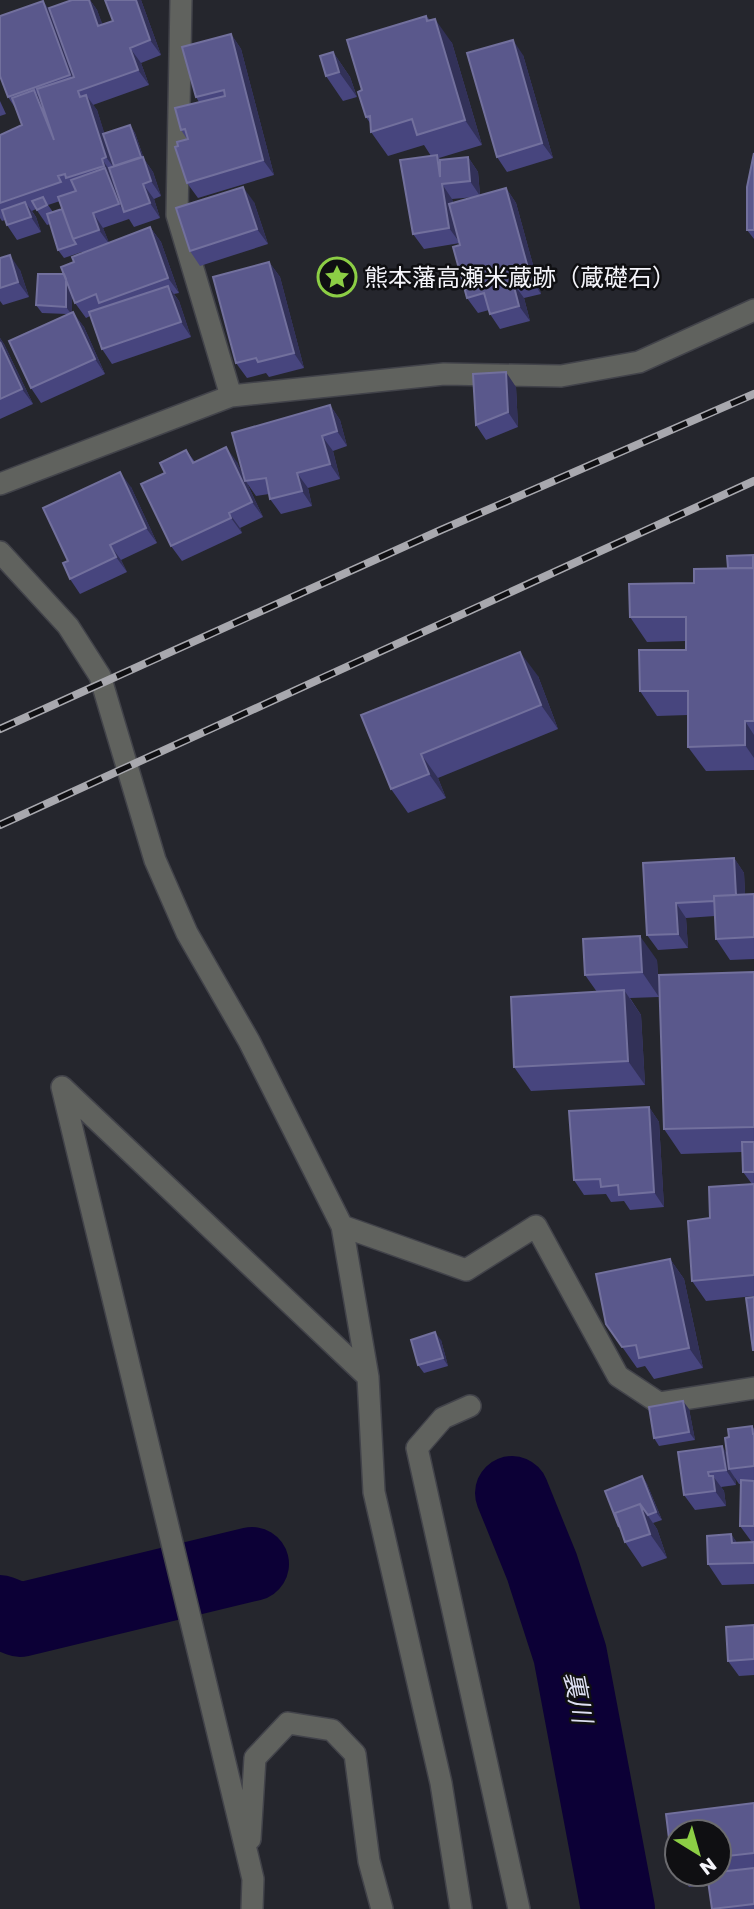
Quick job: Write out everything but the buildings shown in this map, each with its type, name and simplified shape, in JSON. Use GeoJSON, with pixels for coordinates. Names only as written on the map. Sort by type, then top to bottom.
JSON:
{"type":"FeatureCollection","features":[{"type":"Feature","properties":{"kind":"street"},"geometry":{"type":"LineString","coordinates":[[181,0],[177,215],[232,396]]}},
{"type":"Feature","properties":{"kind":"street"},"geometry":{"type":"LineString","coordinates":[[0,484],[232,396],[444,374],[561,376],[639,362],[754,310]]}},
{"type":"Feature","properties":{"kind":"street"},"geometry":{"type":"LineString","coordinates":[[0,552],[68,626],[100,676],[155,860],[187,933],[250,1041],[342,1226],[368,1377],[374,1492],[441,1783],[461,1909]]}},
{"type":"Feature","properties":{"kind":"street"},"geometry":{"type":"LineString","coordinates":[[252,1909],[253,1879],[61,1087],[368,1377]]}},
{"type":"Feature","properties":{"kind":"street"},"geometry":{"type":"LineString","coordinates":[[342,1226],[466,1270],[536,1226],[618,1376],[659,1403],[754,1388]]}},
{"type":"Feature","properties":{"kind":"street"},"geometry":{"type":"LineString","coordinates":[[470,1406],[443,1418],[416,1448],[519,1909]]}},
{"type":"Feature","properties":{"kind":"street"},"geometry":{"type":"LineString","coordinates":[[249,1862],[255,1758],[288,1723],[332,1730],[355,1754],[369,1861],[382,1909]]}},
{"type":"Feature","properties":{"kind":"street"},"geometry":{"type":"LineString","coordinates":[[441,1783],[446,1909]]}},
{"type":"Feature","properties":{"kind":"waterway","name":"裏川"},"geometry":{"type":"LineString","coordinates":[[512,1493],[542,1567],[570,1654],[618,1909]]}},
{"type":"Feature","properties":{"kind":"waterway","name":"裏川"},"geometry":{"type":"LineString","coordinates":[[0,1612],[20,1620],[252,1564]]}},
{"type":"Feature","properties":{"kind":"railway"},"geometry":{"type":"LineString","coordinates":[[0,729],[441,530],[754,394]]}},
{"type":"Feature","properties":{"kind":"railway"},"geometry":{"type":"LineString","coordinates":[[0,825],[754,481]]}},
{"type":"Feature","properties":{"kind":"place","name":"熊本藩高瀬米蔵跡（蔵礎石）"},"geometry":{"type":"Point","coordinates":[337,277]}}]}
